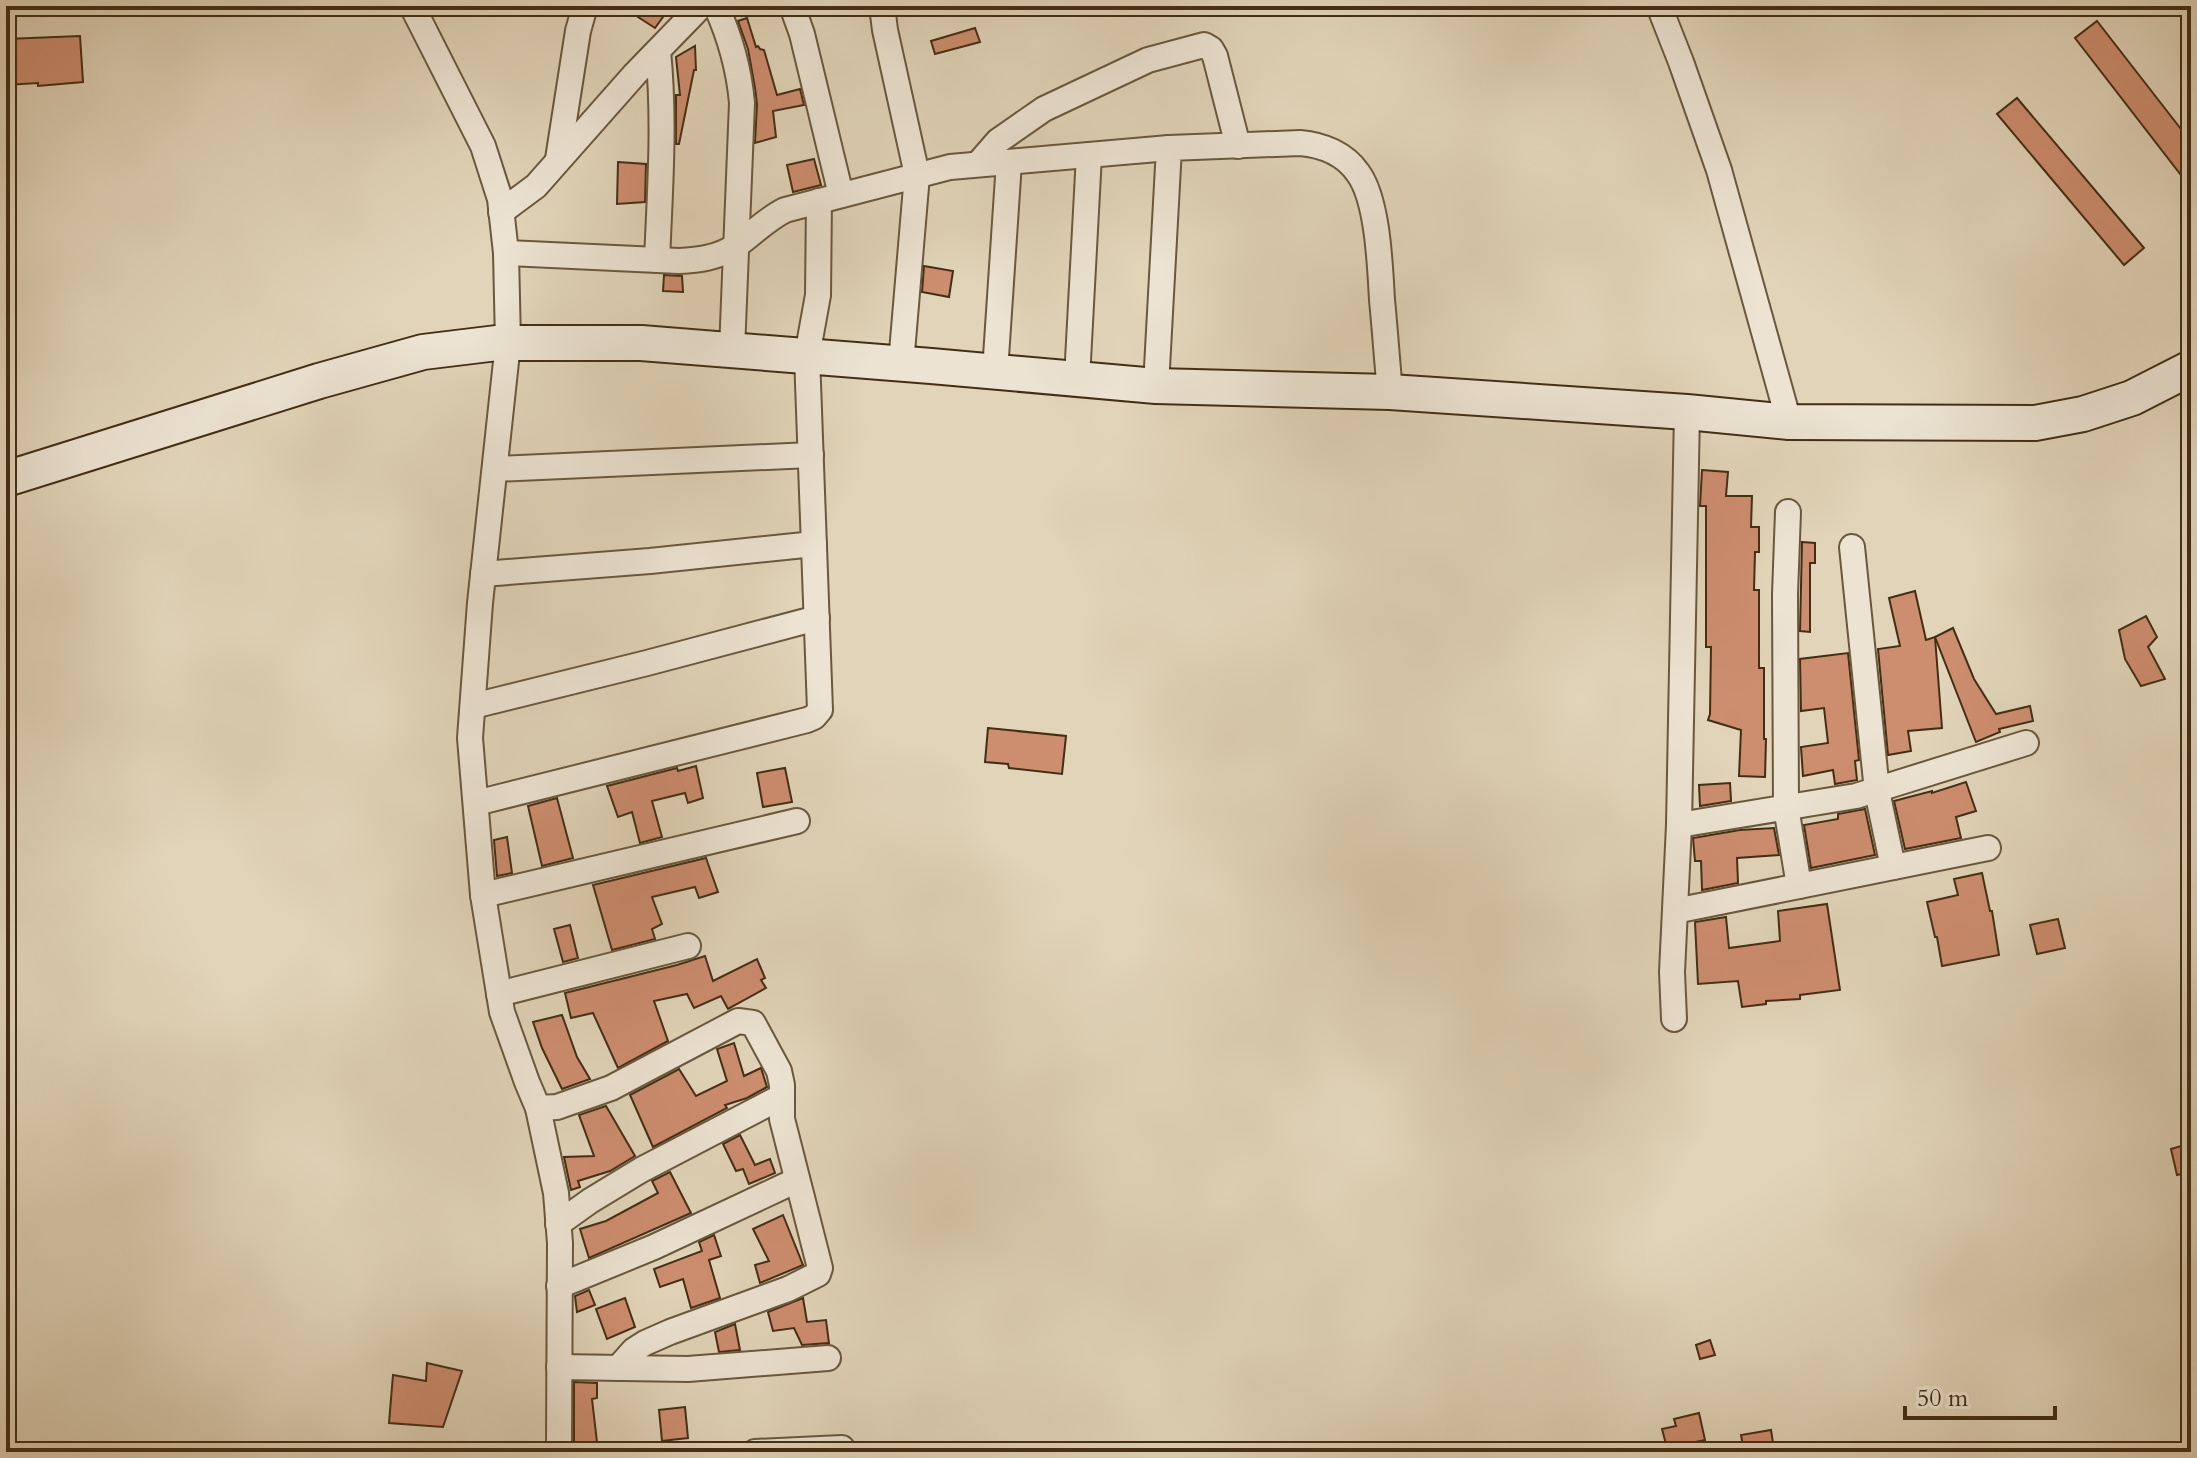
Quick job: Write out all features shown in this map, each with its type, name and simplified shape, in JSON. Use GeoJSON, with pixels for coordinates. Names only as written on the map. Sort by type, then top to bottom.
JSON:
{"type":"FeatureCollection","features":[{"type":"Feature","properties":{"kind":"street"},"geometry":{"type":"LineString","coordinates":[[412,6],[483,146],[500,199],[506,253],[508,343],[483,574],[470,738],[483,895],[502,1012],[538,1108],[556,1193],[559,1444],[562,1452]]}},
{"type":"Feature","properties":{"kind":"street"},"geometry":{"type":"LineString","coordinates":[[558,159],[578,31],[585,6]]}},
{"type":"Feature","properties":{"kind":"street"},"geometry":{"type":"LineString","coordinates":[[501,212],[536,186],[701,6]]}},
{"type":"Feature","properties":{"kind":"street"},"geometry":{"type":"LineString","coordinates":[[716,6],[740,78],[742,103],[732,350]]}},
{"type":"Feature","properties":{"kind":"street"},"geometry":{"type":"LineString","coordinates":[[476,803],[814,717],[820,710],[807,356],[830,198],[802,34],[792,6]]}},
{"type":"Feature","properties":{"kind":"street"},"geometry":{"type":"LineString","coordinates":[[882,6],[917,175],[901,364]]}},
{"type":"Feature","properties":{"kind":"street"},"geometry":{"type":"LineString","coordinates":[[1659,6],[1719,170],[1789,422]]}},
{"type":"Feature","properties":{"kind":"street"},"geometry":{"type":"LineString","coordinates":[[978,164],[998,141],[1044,109],[1148,60],[1204,45],[1215,56],[1238,146]]}},
{"type":"Feature","properties":{"kind":"street"},"geometry":{"type":"LineString","coordinates":[[657,260],[662,145],[662,87],[658,51]]}},
{"type":"Feature","properties":{"kind":"street"},"geometry":{"type":"LineString","coordinates":[[506,253],[702,260],[736,245],[768,219],[785,210],[950,167],[1169,148],[1314,144],[1340,155],[1359,173],[1364,183],[1379,257],[1390,392]]}},
{"type":"Feature","properties":{"kind":"street"},"geometry":{"type":"LineString","coordinates":[[1156,386],[1169,148]]}},
{"type":"Feature","properties":{"kind":"street"},"geometry":{"type":"LineString","coordinates":[[1077,379],[1089,155]]}},
{"type":"Feature","properties":{"kind":"street"},"geometry":{"type":"LineString","coordinates":[[995,372],[1009,162]]}},
{"type":"Feature","properties":{"kind":"street"},"geometry":{"type":"LineString","coordinates":[[6,479],[319,381],[423,352],[508,343],[641,343],[1156,386],[1390,392],[1789,422],[2035,423],[2083,414],[2132,398],[2191,368]]}},
{"type":"Feature","properties":{"kind":"street"},"geometry":{"type":"LineString","coordinates":[[1674,1019],[1672,972],[1679,825],[1687,412]]}},
{"type":"Feature","properties":{"kind":"street"},"geometry":{"type":"LineString","coordinates":[[495,469],[811,455]]}},
{"type":"Feature","properties":{"kind":"street"},"geometry":{"type":"LineString","coordinates":[[1788,512],[1785,594],[1786,807],[1799,886]]}},
{"type":"Feature","properties":{"kind":"street"},"geometry":{"type":"LineString","coordinates":[[483,574],[814,544]]}},
{"type":"Feature","properties":{"kind":"street"},"geometry":{"type":"LineString","coordinates":[[1852,547],[1877,791],[1893,867]]}},
{"type":"Feature","properties":{"kind":"street"},"geometry":{"type":"LineString","coordinates":[[473,706],[817,618]]}},
{"type":"Feature","properties":{"kind":"street"},"geometry":{"type":"LineString","coordinates":[[1679,825],[1856,796],[2026,743]]}},
{"type":"Feature","properties":{"kind":"street"},"geometry":{"type":"LineString","coordinates":[[483,895],[797,821]]}},
{"type":"Feature","properties":{"kind":"street"},"geometry":{"type":"LineString","coordinates":[[1675,911],[1988,848]]}},
{"type":"Feature","properties":{"kind":"street"},"geometry":{"type":"LineString","coordinates":[[499,994],[688,946]]}},
{"type":"Feature","properties":{"kind":"street"},"geometry":{"type":"LineString","coordinates":[[538,1108],[557,1107],[611,1088],[738,1021],[753,1023],[776,1063],[782,1085],[782,1119],[820,1268],[818,1274],[788,1289],[645,1343],[618,1368]]}},
{"type":"Feature","properties":{"kind":"street"},"geometry":{"type":"LineString","coordinates":[[558,1224],[641,1170],[781,1097]]}},
{"type":"Feature","properties":{"kind":"street"},"geometry":{"type":"LineString","coordinates":[[559,1286],[654,1247],[797,1180]]}},
{"type":"Feature","properties":{"kind":"street"},"geometry":{"type":"LineString","coordinates":[[559,1367],[688,1369],[828,1358]]}},
{"type":"Feature","properties":{"kind":"street"},"geometry":{"type":"LineString","coordinates":[[755,1452],[842,1448]]}},
{"type":"Feature","properties":{"kind":"building"},"geometry":{"type":"Polygon","coordinates":[[[621,6],[671,6],[655,28],[621,6]]]}},
{"type":"Feature","properties":{"kind":"building"},"geometry":{"type":"Polygon","coordinates":[[[747,18],[756,47],[764,50],[777,95],[800,89],[804,105],[773,111],[776,137],[755,143],[755,88],[748,49],[738,21],[747,18]]]}},
{"type":"Feature","properties":{"kind":"building"},"geometry":{"type":"Polygon","coordinates":[[[2097,21],[2191,142],[2191,188],[2075,38],[2097,21]]]}},
{"type":"Feature","properties":{"kind":"building"},"geometry":{"type":"Polygon","coordinates":[[[975,28],[980,42],[935,54],[931,41],[975,28]]]}},
{"type":"Feature","properties":{"kind":"building"},"geometry":{"type":"Polygon","coordinates":[[[80,36],[83,82],[6,85],[6,39],[80,36]]]}},
{"type":"Feature","properties":{"kind":"building"},"geometry":{"type":"Polygon","coordinates":[[[695,46],[696,70],[679,144],[676,144],[676,95],[680,95],[676,57],[695,46]]]}},
{"type":"Feature","properties":{"kind":"building"},"geometry":{"type":"Polygon","coordinates":[[[2017,98],[2144,248],[2124,265],[1997,114],[2017,98]]]}},
{"type":"Feature","properties":{"kind":"building"},"geometry":{"type":"Polygon","coordinates":[[[814,159],[821,185],[793,192],[787,165],[814,159]]]}},
{"type":"Feature","properties":{"kind":"building"},"geometry":{"type":"Polygon","coordinates":[[[618,162],[646,164],[645,202],[617,204],[618,162]]]}},
{"type":"Feature","properties":{"kind":"building"},"geometry":{"type":"Polygon","coordinates":[[[924,266],[953,271],[949,297],[922,292],[924,266]]]}},
{"type":"Feature","properties":{"kind":"building"},"geometry":{"type":"Polygon","coordinates":[[[664,275],[682,276],[683,292],[663,291],[664,275]]]}},
{"type":"Feature","properties":{"kind":"building"},"geometry":{"type":"Polygon","coordinates":[[[1702,470],[1728,472],[1726,496],[1752,496],[1751,527],[1759,527],[1754,590],[1759,590],[1759,668],[1764,668],[1765,777],[1739,776],[1741,730],[1708,720],[1711,647],[1706,647],[1706,506],[1700,506],[1702,470]]]}},
{"type":"Feature","properties":{"kind":"building"},"geometry":{"type":"Polygon","coordinates":[[[1802,542],[1815,543],[1815,563],[1810,563],[1810,632],[1800,631],[1802,542]]]}},
{"type":"Feature","properties":{"kind":"building"},"geometry":{"type":"Polygon","coordinates":[[[1915,591],[1926,640],[1935,637],[1942,728],[1908,731],[1911,751],[1888,755],[1878,649],[1900,646],[1889,598],[1915,591]]]}},
{"type":"Feature","properties":{"kind":"building"},"geometry":{"type":"Polygon","coordinates":[[[2146,616],[2157,637],[2148,647],[2165,679],[2141,686],[2125,659],[2119,630],[2146,616]]]}},
{"type":"Feature","properties":{"kind":"building"},"geometry":{"type":"Polygon","coordinates":[[[1953,628],[1974,679],[1996,714],[2030,706],[2033,721],[1999,729],[2000,732],[1976,742],[1935,637],[1953,628]]]}},
{"type":"Feature","properties":{"kind":"building"},"geometry":{"type":"Polygon","coordinates":[[[1848,653],[1859,760],[1855,761],[1857,780],[1835,784],[1833,770],[1803,776],[1801,747],[1828,743],[1824,708],[1801,711],[1800,659],[1848,653]]]}},
{"type":"Feature","properties":{"kind":"building"},"geometry":{"type":"Polygon","coordinates":[[[988,728],[1066,736],[1062,774],[985,762],[988,728]]]}},
{"type":"Feature","properties":{"kind":"building"},"geometry":{"type":"Polygon","coordinates":[[[696,766],[703,798],[688,803],[685,793],[652,801],[662,837],[640,843],[632,812],[618,817],[607,786],[696,766]]]}},
{"type":"Feature","properties":{"kind":"building"},"geometry":{"type":"Polygon","coordinates":[[[785,768],[792,802],[763,807],[757,773],[785,768]]]}},
{"type":"Feature","properties":{"kind":"building"},"geometry":{"type":"Polygon","coordinates":[[[1966,782],[1976,811],[1956,817],[1961,838],[1905,849],[1894,801],[1966,782]]]}},
{"type":"Feature","properties":{"kind":"building"},"geometry":{"type":"Polygon","coordinates":[[[1730,783],[1731,801],[1700,806],[1699,785],[1730,783]]]}},
{"type":"Feature","properties":{"kind":"building"},"geometry":{"type":"Polygon","coordinates":[[[557,798],[573,858],[542,866],[528,806],[557,798]]]}},
{"type":"Feature","properties":{"kind":"building"},"geometry":{"type":"Polygon","coordinates":[[[1865,809],[1875,855],[1811,868],[1804,825],[1838,819],[1838,814],[1865,809]]]}},
{"type":"Feature","properties":{"kind":"building"},"geometry":{"type":"Polygon","coordinates":[[[1774,828],[1779,855],[1737,858],[1738,883],[1702,890],[1701,861],[1695,861],[1693,838],[1774,828]]]}},
{"type":"Feature","properties":{"kind":"building"},"geometry":{"type":"Polygon","coordinates":[[[507,837],[512,873],[497,876],[494,840],[507,837]]]}},
{"type":"Feature","properties":{"kind":"building"},"geometry":{"type":"Polygon","coordinates":[[[706,858],[718,892],[699,898],[695,887],[652,897],[662,924],[652,929],[655,939],[612,950],[593,885],[706,858]]]}},
{"type":"Feature","properties":{"kind":"building"},"geometry":{"type":"Polygon","coordinates":[[[1982,873],[1999,955],[1942,966],[1927,902],[1958,895],[1954,879],[1982,873]]]}},
{"type":"Feature","properties":{"kind":"building"},"geometry":{"type":"Polygon","coordinates":[[[1827,904],[1840,990],[1742,1007],[1738,981],[1698,984],[1695,922],[1726,917],[1729,948],[1780,941],[1778,911],[1827,904]]]}},
{"type":"Feature","properties":{"kind":"building"},"geometry":{"type":"Polygon","coordinates":[[[2058,919],[2065,948],[2037,954],[2030,925],[2058,919]]]}},
{"type":"Feature","properties":{"kind":"building"},"geometry":{"type":"Polygon","coordinates":[[[570,925],[578,958],[563,962],[554,929],[570,925]]]}},
{"type":"Feature","properties":{"kind":"building"},"geometry":{"type":"Polygon","coordinates":[[[705,956],[713,981],[757,959],[765,978],[761,980],[766,988],[728,1009],[721,996],[694,1008],[687,994],[654,1001],[668,1041],[618,1068],[593,1013],[571,1018],[565,993],[705,956]]]}},
{"type":"Feature","properties":{"kind":"building"},"geometry":{"type":"Polygon","coordinates":[[[562,1015],[577,1057],[590,1079],[562,1089],[533,1022],[562,1015]]]}},
{"type":"Feature","properties":{"kind":"building"},"geometry":{"type":"Polygon","coordinates":[[[734,1043],[744,1076],[761,1068],[767,1087],[725,1105],[727,1108],[653,1147],[630,1095],[679,1069],[696,1096],[727,1081],[717,1049],[734,1043]]]}},
{"type":"Feature","properties":{"kind":"building"},"geometry":{"type":"Polygon","coordinates":[[[606,1106],[635,1156],[610,1171],[578,1181],[580,1187],[571,1190],[564,1157],[594,1156],[579,1115],[606,1106]]]}},
{"type":"Feature","properties":{"kind":"building"},"geometry":{"type":"Polygon","coordinates":[[[740,1135],[755,1165],[770,1159],[775,1173],[749,1184],[743,1169],[736,1171],[723,1144],[740,1135]]]}},
{"type":"Feature","properties":{"kind":"building"},"geometry":{"type":"Polygon","coordinates":[[[2188,1144],[2191,1172],[2177,1175],[2171,1149],[2188,1144]]]}},
{"type":"Feature","properties":{"kind":"building"},"geometry":{"type":"Polygon","coordinates":[[[670,1172],[691,1213],[589,1258],[580,1229],[606,1221],[658,1193],[652,1181],[670,1172]]]}},
{"type":"Feature","properties":{"kind":"building"},"geometry":{"type":"Polygon","coordinates":[[[783,1215],[803,1265],[760,1283],[755,1265],[769,1261],[753,1229],[783,1215]]]}},
{"type":"Feature","properties":{"kind":"building"},"geometry":{"type":"Polygon","coordinates":[[[714,1235],[721,1256],[709,1260],[720,1298],[691,1308],[683,1279],[660,1287],[654,1269],[702,1251],[699,1242],[714,1235]]]}},
{"type":"Feature","properties":{"kind":"building"},"geometry":{"type":"Polygon","coordinates":[[[589,1290],[595,1305],[577,1312],[575,1296],[589,1290]]]}},
{"type":"Feature","properties":{"kind":"building"},"geometry":{"type":"Polygon","coordinates":[[[625,1298],[635,1327],[607,1339],[596,1309],[625,1298]]]}},
{"type":"Feature","properties":{"kind":"building"},"geometry":{"type":"Polygon","coordinates":[[[803,1298],[807,1322],[826,1320],[829,1343],[802,1345],[794,1328],[773,1331],[768,1312],[803,1298]]]}},
{"type":"Feature","properties":{"kind":"building"},"geometry":{"type":"Polygon","coordinates":[[[735,1324],[740,1350],[719,1352],[715,1332],[735,1324]]]}},
{"type":"Feature","properties":{"kind":"building"},"geometry":{"type":"Polygon","coordinates":[[[1710,1340],[1715,1355],[1700,1359],[1696,1345],[1710,1340]]]}},
{"type":"Feature","properties":{"kind":"building"},"geometry":{"type":"Polygon","coordinates":[[[427,1363],[462,1371],[443,1427],[389,1423],[393,1375],[426,1381],[427,1363]]]}},
{"type":"Feature","properties":{"kind":"building"},"geometry":{"type":"Polygon","coordinates":[[[574,1382],[597,1383],[597,1398],[592,1399],[597,1442],[574,1442],[574,1382]]]}},
{"type":"Feature","properties":{"kind":"building"},"geometry":{"type":"Polygon","coordinates":[[[685,1407],[688,1438],[662,1441],[659,1410],[685,1407]]]}},
{"type":"Feature","properties":{"kind":"building"},"geometry":{"type":"Polygon","coordinates":[[[1699,1413],[1705,1440],[1667,1448],[1662,1429],[1676,1426],[1674,1419],[1699,1413]]]}},
{"type":"Feature","properties":{"kind":"building"},"geometry":{"type":"Polygon","coordinates":[[[1771,1430],[1774,1449],[1744,1452],[1741,1435],[1771,1430]]]}}]}
